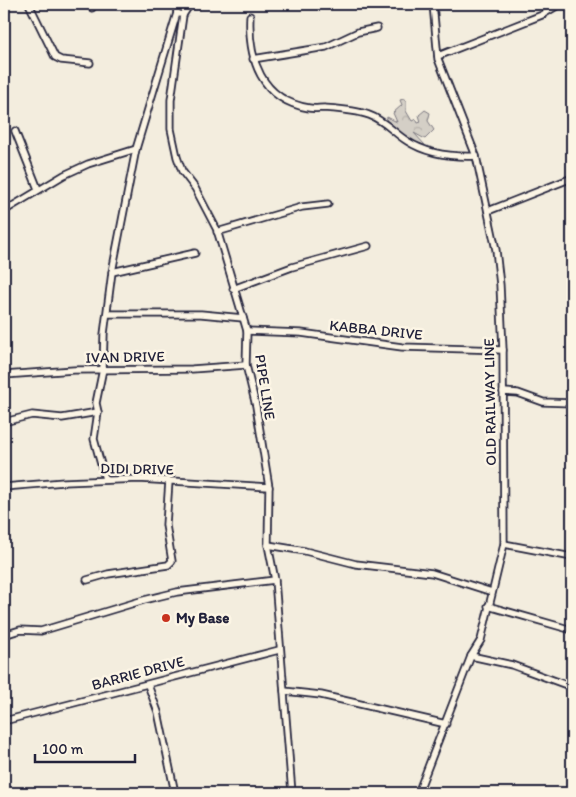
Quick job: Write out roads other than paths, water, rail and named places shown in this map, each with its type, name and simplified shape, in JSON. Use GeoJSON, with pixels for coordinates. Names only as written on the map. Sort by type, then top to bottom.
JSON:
{"type":"FeatureCollection","features":[{"type":"Feature","properties":{"kind":"street"},"geometry":{"type":"LineString","coordinates":[[29,4],[55,57],[61,60],[90,63]]}},
{"type":"Feature","properties":{"kind":"street","name":"PIPE LINE"},"geometry":{"type":"LineString","coordinates":[[176,4],[180,14],[171,100],[171,129],[176,157],[182,171],[194,188],[217,232],[247,331],[246,364],[256,406],[269,487],[268,545],[275,580],[279,650],[292,793]]}},
{"type":"Feature","properties":{"kind":"street"},"geometry":{"type":"LineString","coordinates":[[105,479],[94,439],[98,412],[96,402],[103,369],[112,272],[136,148],[180,14],[190,4]]}},
{"type":"Feature","properties":{"kind":"street","name":"OLD RAILWAY LINE"},"geometry":{"type":"LineString","coordinates":[[418,793],[471,656],[481,640],[504,544],[503,350],[500,285],[488,211],[476,156],[438,56],[432,4]]}},
{"type":"Feature","properties":{"kind":"street"},"geometry":{"type":"LineString","coordinates":[[438,56],[542,16],[560,4]]}},
{"type":"Feature","properties":{"kind":"street"},"geometry":{"type":"LineString","coordinates":[[250,16],[254,59],[260,78],[274,93],[290,103],[310,109],[323,108],[370,115],[389,126],[407,142],[430,151],[454,157],[476,156]]}},
{"type":"Feature","properties":{"kind":"street"},"geometry":{"type":"LineString","coordinates":[[254,59],[326,47],[358,32],[377,28]]}},
{"type":"Feature","properties":{"kind":"street"},"geometry":{"type":"LineString","coordinates":[[15,132],[38,189]]}},
{"type":"Feature","properties":{"kind":"street"},"geometry":{"type":"LineString","coordinates":[[4,211],[38,189],[88,164],[136,148]]}},
{"type":"Feature","properties":{"kind":"street"},"geometry":{"type":"LineString","coordinates":[[488,211],[572,178]]}},
{"type":"Feature","properties":{"kind":"street"},"geometry":{"type":"LineString","coordinates":[[217,232],[302,207],[328,204]]}},
{"type":"Feature","properties":{"kind":"street"},"geometry":{"type":"LineString","coordinates":[[233,289],[292,267],[368,246]]}},
{"type":"Feature","properties":{"kind":"street"},"geometry":{"type":"LineString","coordinates":[[112,272],[195,252]]}},
{"type":"Feature","properties":{"kind":"street"},"geometry":{"type":"LineString","coordinates":[[108,314],[201,314],[242,318]]}},
{"type":"Feature","properties":{"kind":"street","name":"KABBA DRIVE"},"geometry":{"type":"LineString","coordinates":[[247,331],[301,333],[402,348],[503,350]]}},
{"type":"Feature","properties":{"kind":"street","name":"IVAN DRIVE"},"geometry":{"type":"LineString","coordinates":[[4,375],[103,369],[192,369],[246,364]]}},
{"type":"Feature","properties":{"kind":"street"},"geometry":{"type":"LineString","coordinates":[[503,392],[518,393],[543,402],[572,403]]}},
{"type":"Feature","properties":{"kind":"street"},"geometry":{"type":"LineString","coordinates":[[4,422],[32,415],[62,418],[98,412]]}},
{"type":"Feature","properties":{"kind":"street","name":"DIDI DRIVE"},"geometry":{"type":"LineString","coordinates":[[4,487],[105,479],[269,487]]}},
{"type":"Feature","properties":{"kind":"street"},"geometry":{"type":"LineString","coordinates":[[87,580],[108,574],[168,565],[172,561],[166,525],[170,481]]}},
{"type":"Feature","properties":{"kind":"street"},"geometry":{"type":"LineString","coordinates":[[504,544],[572,557]]}},
{"type":"Feature","properties":{"kind":"street"},"geometry":{"type":"LineString","coordinates":[[268,545],[305,551],[356,564],[432,573],[492,592]]}},
{"type":"Feature","properties":{"kind":"street"},"geometry":{"type":"LineString","coordinates":[[4,634],[20,630],[41,630],[177,592],[275,580]]}},
{"type":"Feature","properties":{"kind":"street"},"geometry":{"type":"LineString","coordinates":[[488,606],[572,630]]}},
{"type":"Feature","properties":{"kind":"street","name":"BARRIE DRIVE"},"geometry":{"type":"LineString","coordinates":[[4,720],[279,650]]}},
{"type":"Feature","properties":{"kind":"street"},"geometry":{"type":"LineString","coordinates":[[471,656],[512,665],[572,687]]}},
{"type":"Feature","properties":{"kind":"street"},"geometry":{"type":"LineString","coordinates":[[148,684],[158,712],[175,793]]}},
{"type":"Feature","properties":{"kind":"street"},"geometry":{"type":"LineString","coordinates":[[284,691],[321,695],[446,724]]}},
{"type":"Feature","properties":{"kind":"place","name":"My Base"},"geometry":{"type":"Point","coordinates":[166,618]}}]}
